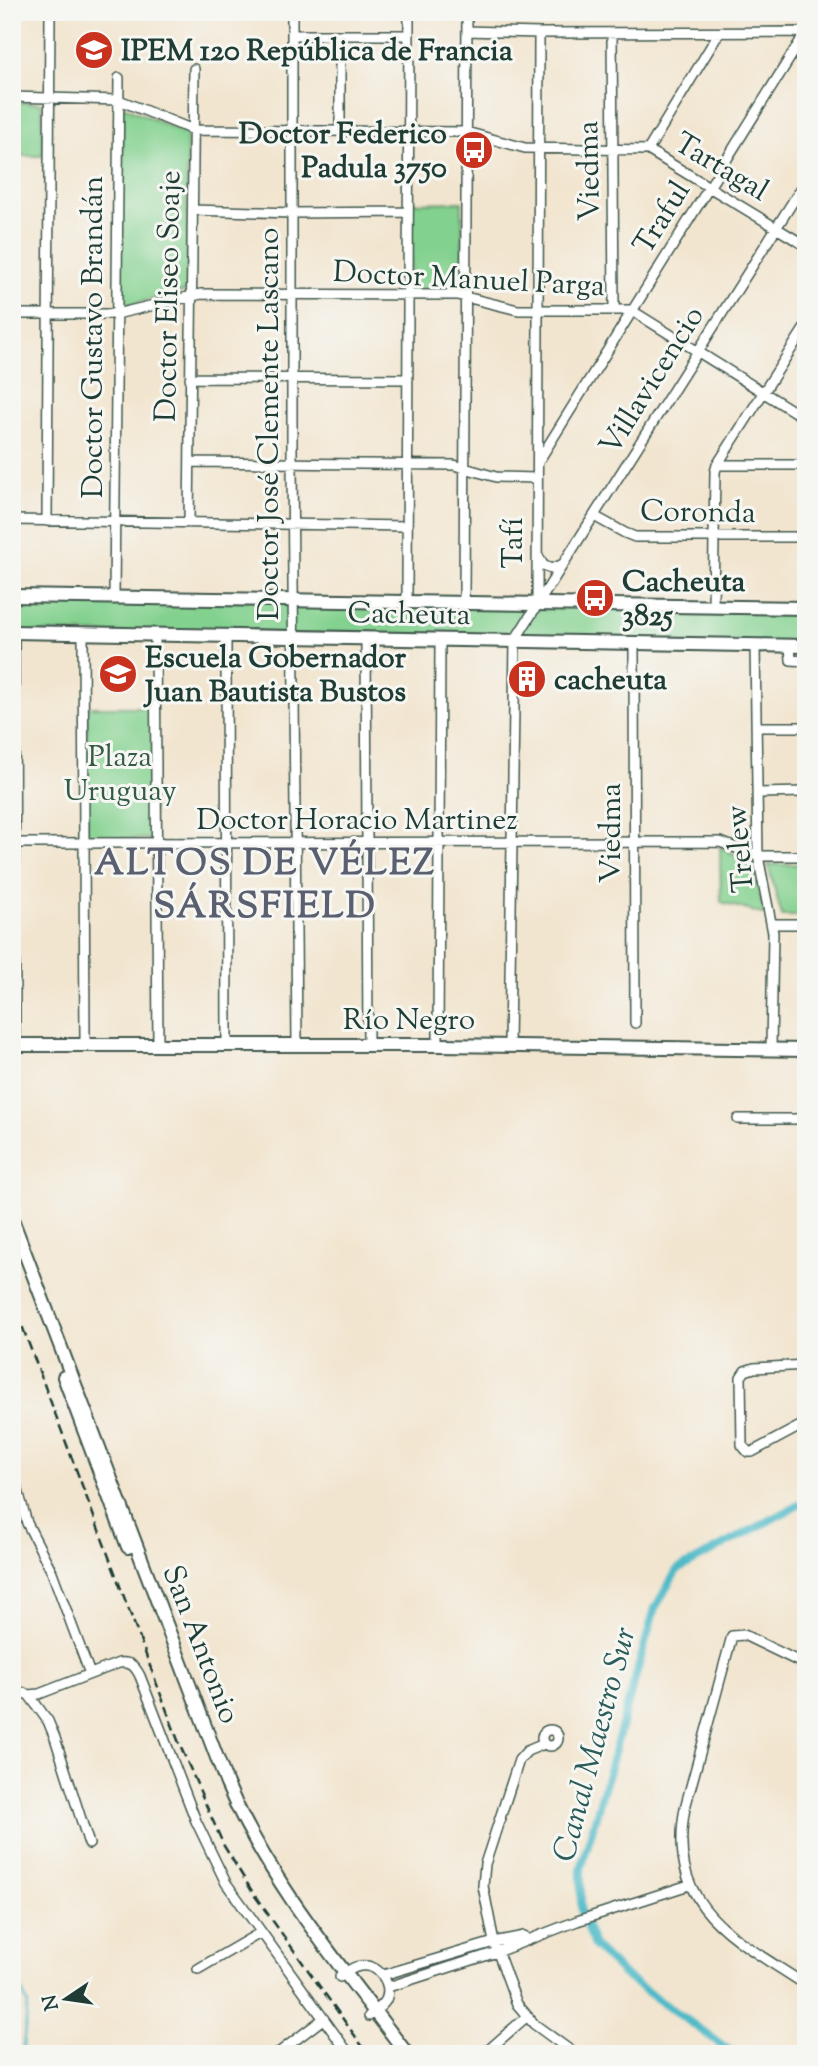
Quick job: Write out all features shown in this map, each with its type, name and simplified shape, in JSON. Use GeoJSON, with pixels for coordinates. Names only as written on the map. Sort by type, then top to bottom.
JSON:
{"type":"FeatureCollection","features":[{"type":"Feature","properties":{"kind":"street"},"geometry":{"type":"LineString","coordinates":[[47,521],[50,12]]}},
{"type":"Feature","properties":{"kind":"street","name":"Doctor José Clemente Lascano"},"geometry":{"type":"LineString","coordinates":[[292,12],[292,463],[297,1045]]}},
{"type":"Feature","properties":{"kind":"street"},"geometry":{"type":"LineString","coordinates":[[407,602],[409,12]]}},
{"type":"Feature","properties":{"kind":"street"},"geometry":{"type":"LineString","coordinates":[[464,603],[467,12]]}},
{"type":"Feature","properties":{"kind":"street"},"geometry":{"type":"LineString","coordinates":[[467,31],[806,32]]}},
{"type":"Feature","properties":{"kind":"street","name":"Traful"},"geometry":{"type":"LineString","coordinates":[[537,463],[806,32]]}},
{"type":"Feature","properties":{"kind":"street","name":"Tafí"},"geometry":{"type":"LineString","coordinates":[[515,640],[537,604],[539,33]]}},
{"type":"Feature","properties":{"kind":"street","name":"Viedma"},"geometry":{"type":"LineString","coordinates":[[612,33],[614,309]]}},
{"type":"Feature","properties":{"kind":"street"},"geometry":{"type":"LineString","coordinates":[[12,97],[119,100],[193,130],[466,132],[517,147],[648,150],[719,33]]}},
{"type":"Feature","properties":{"kind":"street"},"geometry":{"type":"LineString","coordinates":[[340,35],[340,131]]}},
{"type":"Feature","properties":{"kind":"street"},"geometry":{"type":"LineString","coordinates":[[292,36],[409,36]]}},
{"type":"Feature","properties":{"kind":"street","name":"Doctor Eliseo Soaje"},"geometry":{"type":"LineString","coordinates":[[189,523],[194,69]]}},
{"type":"Feature","properties":{"kind":"street","name":"Doctor Gustavo Brandán"},"geometry":{"type":"LineString","coordinates":[[114,598],[119,78]]}},
{"type":"Feature","properties":{"kind":"street","name":"Tartagal"},"geometry":{"type":"LineString","coordinates":[[648,150],[806,246]]}},
{"type":"Feature","properties":{"kind":"street","name":"Villavicencio"},"geometry":{"type":"LineString","coordinates":[[537,604],[806,181]]}},
{"type":"Feature","properties":{"kind":"street"},"geometry":{"type":"LineString","coordinates":[[193,210],[408,212]]}},
{"type":"Feature","properties":{"kind":"street","name":"Doctor Manuel Parga"},"geometry":{"type":"LineString","coordinates":[[12,314],[116,314],[192,295],[408,295],[466,297],[504,307],[538,310],[631,310]]}},
{"type":"Feature","properties":{"kind":"street"},"geometry":{"type":"LineString","coordinates":[[631,310],[806,419]]}},
{"type":"Feature","properties":{"kind":"street"},"geometry":{"type":"LineString","coordinates":[[713,607],[717,465],[804,331]]}},
{"type":"Feature","properties":{"kind":"street"},"geometry":{"type":"LineString","coordinates":[[190,378],[408,379]]}},
{"type":"Feature","properties":{"kind":"street"},"geometry":{"type":"LineString","coordinates":[[190,462],[454,465],[496,477],[536,478]]}},
{"type":"Feature","properties":{"kind":"street"},"geometry":{"type":"LineString","coordinates":[[717,465],[806,465]]}},
{"type":"Feature","properties":{"kind":"street","name":"Coronda"},"geometry":{"type":"LineString","coordinates":[[594,516],[630,536],[806,537]]}},
{"type":"Feature","properties":{"kind":"street"},"geometry":{"type":"LineString","coordinates":[[12,520],[407,526]]}},
{"type":"Feature","properties":{"kind":"street"},"geometry":{"type":"LineString","coordinates":[[537,554],[545,567],[551,569],[563,565]]}},
{"type":"Feature","properties":{"kind":"street","name":"Cacheuta"},"geometry":{"type":"LineString","coordinates":[[12,596],[806,608]]}},
{"type":"Feature","properties":{"kind":"street"},"geometry":{"type":"LineString","coordinates":[[13,632],[13,1045]]}},
{"type":"Feature","properties":{"kind":"street","name":"Cacheuta"},"geometry":{"type":"LineString","coordinates":[[13,632],[806,646]]}},
{"type":"Feature","properties":{"kind":"street"},"geometry":{"type":"LineString","coordinates":[[83,634],[85,1044]]}},
{"type":"Feature","properties":{"kind":"street"},"geometry":{"type":"LineString","coordinates":[[156,635],[158,1045]]}},
{"type":"Feature","properties":{"kind":"street"},"geometry":{"type":"LineString","coordinates":[[226,636],[228,1045]]}},
{"type":"Feature","properties":{"kind":"street"},"geometry":{"type":"LineString","coordinates":[[366,638],[368,1045]]}},
{"type":"Feature","properties":{"kind":"street"},"geometry":{"type":"LineString","coordinates":[[438,1045],[440,640]]}},
{"type":"Feature","properties":{"kind":"street"},"geometry":{"type":"LineString","coordinates":[[509,1045],[515,640]]}},
{"type":"Feature","properties":{"kind":"street","name":"Viedma"},"geometry":{"type":"LineString","coordinates":[[634,644],[635,1023]]}},
{"type":"Feature","properties":{"kind":"street","name":"Trelew"},"geometry":{"type":"LineString","coordinates":[[755,645],[758,856],[773,924],[771,1049]]}},
{"type":"Feature","properties":{"kind":"street"},"geometry":{"type":"LineString","coordinates":[[790,645],[791,660],[806,661]]}},
{"type":"Feature","properties":{"kind":"street"},"geometry":{"type":"LineString","coordinates":[[757,727],[806,727]]}},
{"type":"Feature","properties":{"kind":"street"},"geometry":{"type":"LineString","coordinates":[[758,793],[806,792]]}},
{"type":"Feature","properties":{"kind":"street","name":"Doctor Horacio Martinez"},"geometry":{"type":"LineString","coordinates":[[13,844],[720,842],[758,856]]}},
{"type":"Feature","properties":{"kind":"street"},"geometry":{"type":"LineString","coordinates":[[758,856],[806,856]]}},
{"type":"Feature","properties":{"kind":"street"},"geometry":{"type":"LineString","coordinates":[[773,924],[806,924]]}},
{"type":"Feature","properties":{"kind":"street","name":"Río Negro"},"geometry":{"type":"LineString","coordinates":[[13,1045],[509,1045],[806,1050]]}},
{"type":"Feature","properties":{"kind":"street"},"geometry":{"type":"LineString","coordinates":[[738,1119],[806,1119]]}},
{"type":"Feature","properties":{"kind":"street","name":"San Antonio"},"geometry":{"type":"LineString","coordinates":[[12,1219],[238,1809],[266,1861],[343,1975]]}},
{"type":"Feature","properties":{"kind":"street","name":"San Antonio"},"geometry":{"type":"LineString","coordinates":[[12,1239],[228,1804],[258,1862],[372,2013],[407,2054]]}},
{"type":"Feature","properties":{"kind":"street"},"geometry":{"type":"LineString","coordinates":[[806,1365],[754,1367],[745,1371],[741,1377],[742,1445],[748,1452],[752,1452],[806,1423]]}},
{"type":"Feature","properties":{"kind":"street"},"geometry":{"type":"LineString","coordinates":[[12,1469],[30,1533],[52,1572],[90,1674]]}},
{"type":"Feature","properties":{"kind":"street"},"geometry":{"type":"LineString","coordinates":[[806,1665],[744,1634],[735,1635],[729,1640],[683,1818],[684,1852],[690,1885],[716,1924],[806,1985]]}},
{"type":"Feature","properties":{"kind":"street"},"geometry":{"type":"LineString","coordinates":[[12,1689],[29,1695],[48,1692],[125,1662],[134,1665],[196,1821],[233,1895],[349,2054]]}},
{"type":"Feature","properties":{"kind":"street"},"geometry":{"type":"LineString","coordinates":[[29,1695],[48,1721],[89,1844]]}},
{"type":"Feature","properties":{"kind":"street"},"geometry":{"type":"LineString","coordinates":[[544,1744],[527,1751],[519,1760],[485,1864],[483,1886],[494,1942],[514,1996],[526,2017],[575,2054]]}},
{"type":"Feature","properties":{"kind":"street"},"geometry":{"type":"LineString","coordinates":[[388,1987],[498,1952],[547,1931],[690,1885]]}},
{"type":"Feature","properties":{"kind":"street"},"geometry":{"type":"LineString","coordinates":[[383,1975],[494,1942],[547,1931]]}},
{"type":"Feature","properties":{"kind":"street"},"geometry":{"type":"LineString","coordinates":[[198,1969],[260,1933]]}},
{"type":"Feature","properties":{"kind":"street"},"geometry":{"type":"LineString","coordinates":[[425,1964],[429,1975]]}},
{"type":"Feature","properties":{"kind":"street"},"geometry":{"type":"LineString","coordinates":[[343,1975],[355,1967],[365,1965],[375,1968],[383,1975],[388,1987],[385,2002],[372,2013]]}},
{"type":"Feature","properties":{"kind":"street","name":"San Antonio"},"geometry":{"type":"LineString","coordinates":[[372,2013],[398,2054]]}},
{"type":"Feature","properties":{"kind":"street"},"geometry":{"type":"LineString","coordinates":[[484,2054],[526,2017]]}},
{"type":"Feature","properties":{"kind":"street"},"geometry":{"type":"LineString","coordinates":[[277,2054],[323,2019]]}},
{"type":"Feature","properties":{"kind":"green space"},"geometry":{"type":"Polygon","coordinates":[[[12,102],[40,103],[42,106],[43,156],[13,156],[13,201],[12,102]]]}},
{"type":"Feature","properties":{"kind":"green space"},"geometry":{"type":"Polygon","coordinates":[[[123,106],[187,134],[187,291],[120,307],[123,106]]]}},
{"type":"Feature","properties":{"kind":"green space"},"geometry":{"type":"Polygon","coordinates":[[[462,202],[463,292],[410,292],[411,203],[462,202]]]}},
{"type":"Feature","properties":{"kind":"green space"},"geometry":{"type":"Polygon","coordinates":[[[12,596],[806,608],[806,646],[12,632],[12,596]]]}},
{"type":"Feature","properties":{"kind":"green space","name":"Plaza Uruguay"},"geometry":{"type":"Polygon","coordinates":[[[87,707],[153,707],[153,839],[87,839],[87,707]]]}},
{"type":"Feature","properties":{"kind":"green space"},"geometry":{"type":"Polygon","coordinates":[[[720,847],[752,863],[765,915],[721,902],[720,847]]]}},
{"type":"Feature","properties":{"kind":"green space"},"geometry":{"type":"Polygon","coordinates":[[[806,864],[806,916],[782,916],[768,865],[806,864]]]}},
{"type":"Feature","properties":{"kind":"waterway","name":"Canal Maestro Sur"},"geometry":{"type":"LineString","coordinates":[[735,2054],[625,1976],[594,1946],[581,1911],[581,1869],[655,1608],[677,1570],[806,1501]]}},
{"type":"Feature","properties":{"kind":"waterway"},"geometry":{"type":"LineString","coordinates":[[12,1971],[28,2004],[22,2054]]}},
{"type":"Feature","properties":{"kind":"railway"},"geometry":{"type":"LineString","coordinates":[[12,1299],[179,1743],[224,1846],[255,1896],[368,2054]]}},
{"type":"Feature","properties":{"kind":"place","name":"IPEM 120 República de Francia"},"geometry":{"type":"Point","coordinates":[94,50]}},
{"type":"Feature","properties":{"kind":"place","name":"Doctor Federico Padula 3750"},"geometry":{"type":"Point","coordinates":[474,150]}},
{"type":"Feature","properties":{"kind":"place","name":"Cacheuta 3825"},"geometry":{"type":"Point","coordinates":[595,598]}},
{"type":"Feature","properties":{"kind":"place","name":"Escuela Gobernador Juan Bautista Bustos"},"geometry":{"type":"Point","coordinates":[118,674]}},
{"type":"Feature","properties":{"kind":"place","name":"cacheuta"},"geometry":{"type":"Point","coordinates":[527,679]}},
{"type":"Feature","properties":{"kind":"district","name":"ALTOS DE VÉLEZ SÁRSFIELD"},"geometry":{"type":"Point","coordinates":[265,882]}}]}
